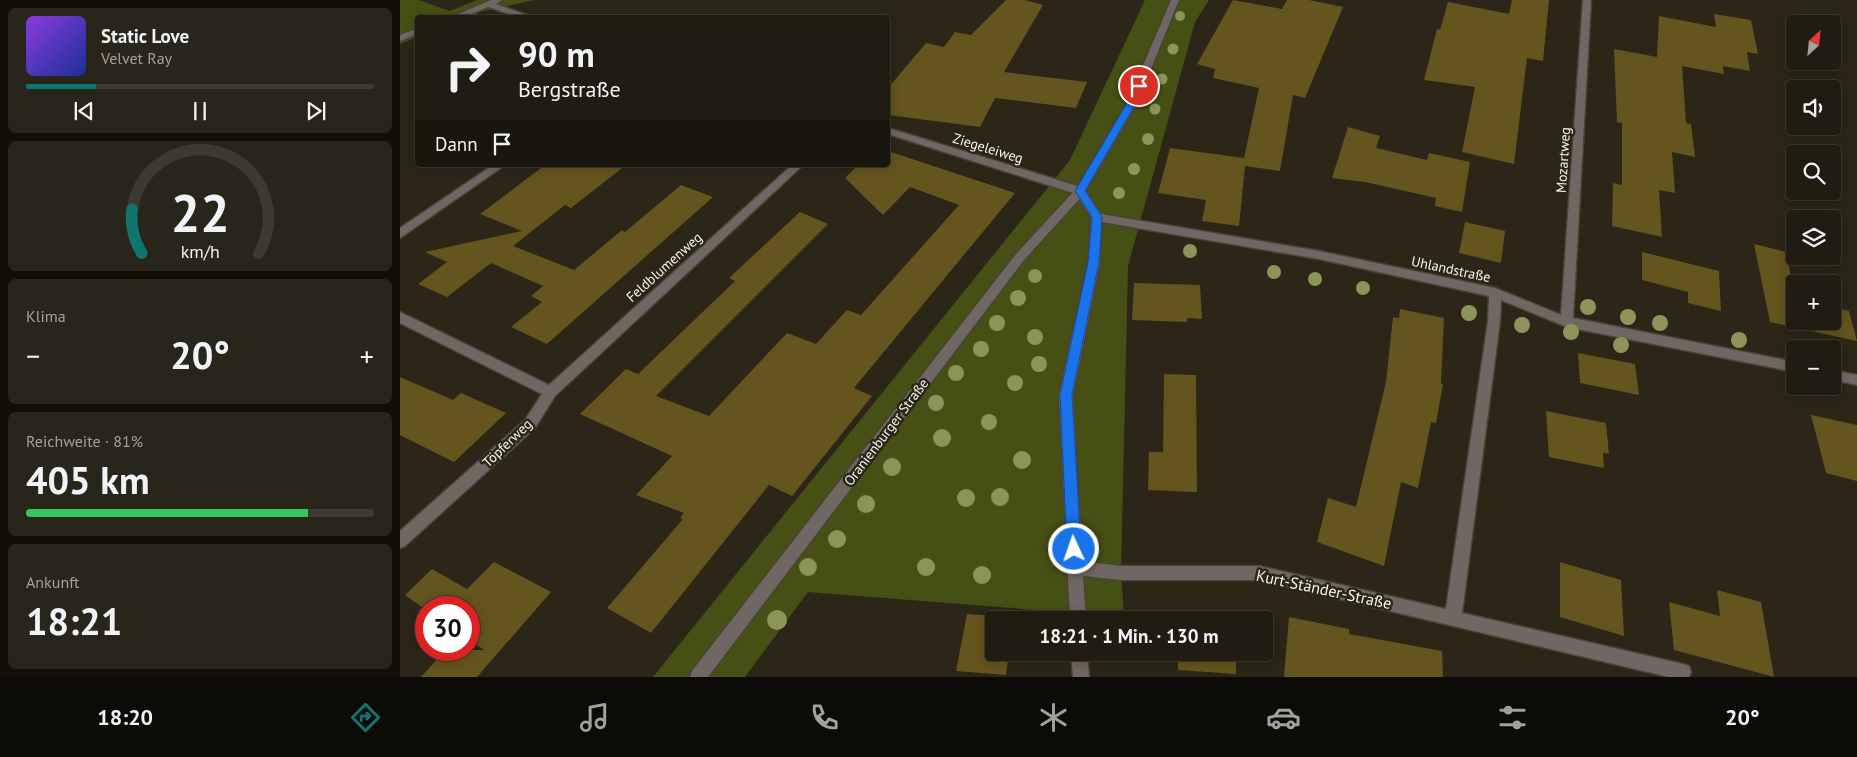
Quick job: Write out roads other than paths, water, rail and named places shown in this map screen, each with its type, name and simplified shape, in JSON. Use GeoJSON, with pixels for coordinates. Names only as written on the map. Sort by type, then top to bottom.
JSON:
{"type":"FeatureCollection","features":[{"type":"Feature","properties":{"kind":"street"},"geometry":{"type":"LineString","coordinates":[[460,15],[498,0]]}},
{"type":"Feature","properties":{"kind":"street","name":"Oranienburger Straße"},"geometry":{"type":"LineString","coordinates":[[698,677],[1020,257],[1080,191],[1132,103],[1175,0]]}},
{"type":"Feature","properties":{"kind":"street","name":"Mozartweg"},"geometry":{"type":"LineString","coordinates":[[1567,322],[1587,0]]}},
{"type":"Feature","properties":{"kind":"street"},"geometry":{"type":"LineString","coordinates":[[487,4],[522,15]]}},
{"type":"Feature","properties":{"kind":"street"},"geometry":{"type":"LineString","coordinates":[[400,38],[415,32]]}},
{"type":"Feature","properties":{"kind":"street","name":"Ziegeleiweg"},"geometry":{"type":"LineString","coordinates":[[890,132],[1080,191]]}},
{"type":"Feature","properties":{"kind":"street"},"geometry":{"type":"LineString","coordinates":[[400,234],[497,167]]}},
{"type":"Feature","properties":{"kind":"street","name":"Feldblumenweg"},"geometry":{"type":"LineString","coordinates":[[550,392],[796,167]]}},
{"type":"Feature","properties":{"kind":"street"},"geometry":{"type":"LineString","coordinates":[[1077,611],[1066,395],[1094,262],[1097,217],[1080,191]]}},
{"type":"Feature","properties":{"kind":"street","name":"Uhlandstraße"},"geometry":{"type":"LineString","coordinates":[[1097,217],[1319,255],[1495,293],[1567,322],[1786,365]]}},
{"type":"Feature","properties":{"kind":"street"},"geometry":{"type":"LineString","coordinates":[[1453,618],[1494,321],[1495,293]]}},
{"type":"Feature","properties":{"kind":"street"},"geometry":{"type":"LineString","coordinates":[[400,317],[550,392]]}},
{"type":"Feature","properties":{"kind":"street"},"geometry":{"type":"LineString","coordinates":[[1841,377],[1857,380]]}},
{"type":"Feature","properties":{"kind":"street","name":"Töpferweg"},"geometry":{"type":"LineString","coordinates":[[400,541],[530,424],[550,392]]}},
{"type":"Feature","properties":{"kind":"street","name":"Kurt-Ständer-Straße"},"geometry":{"type":"LineString","coordinates":[[1075,568],[1122,573],[1260,573],[1683,672]]}},
{"type":"Feature","properties":{"kind":"street"},"geometry":{"type":"LineString","coordinates":[[1080,661],[1081,677]]}}]}
